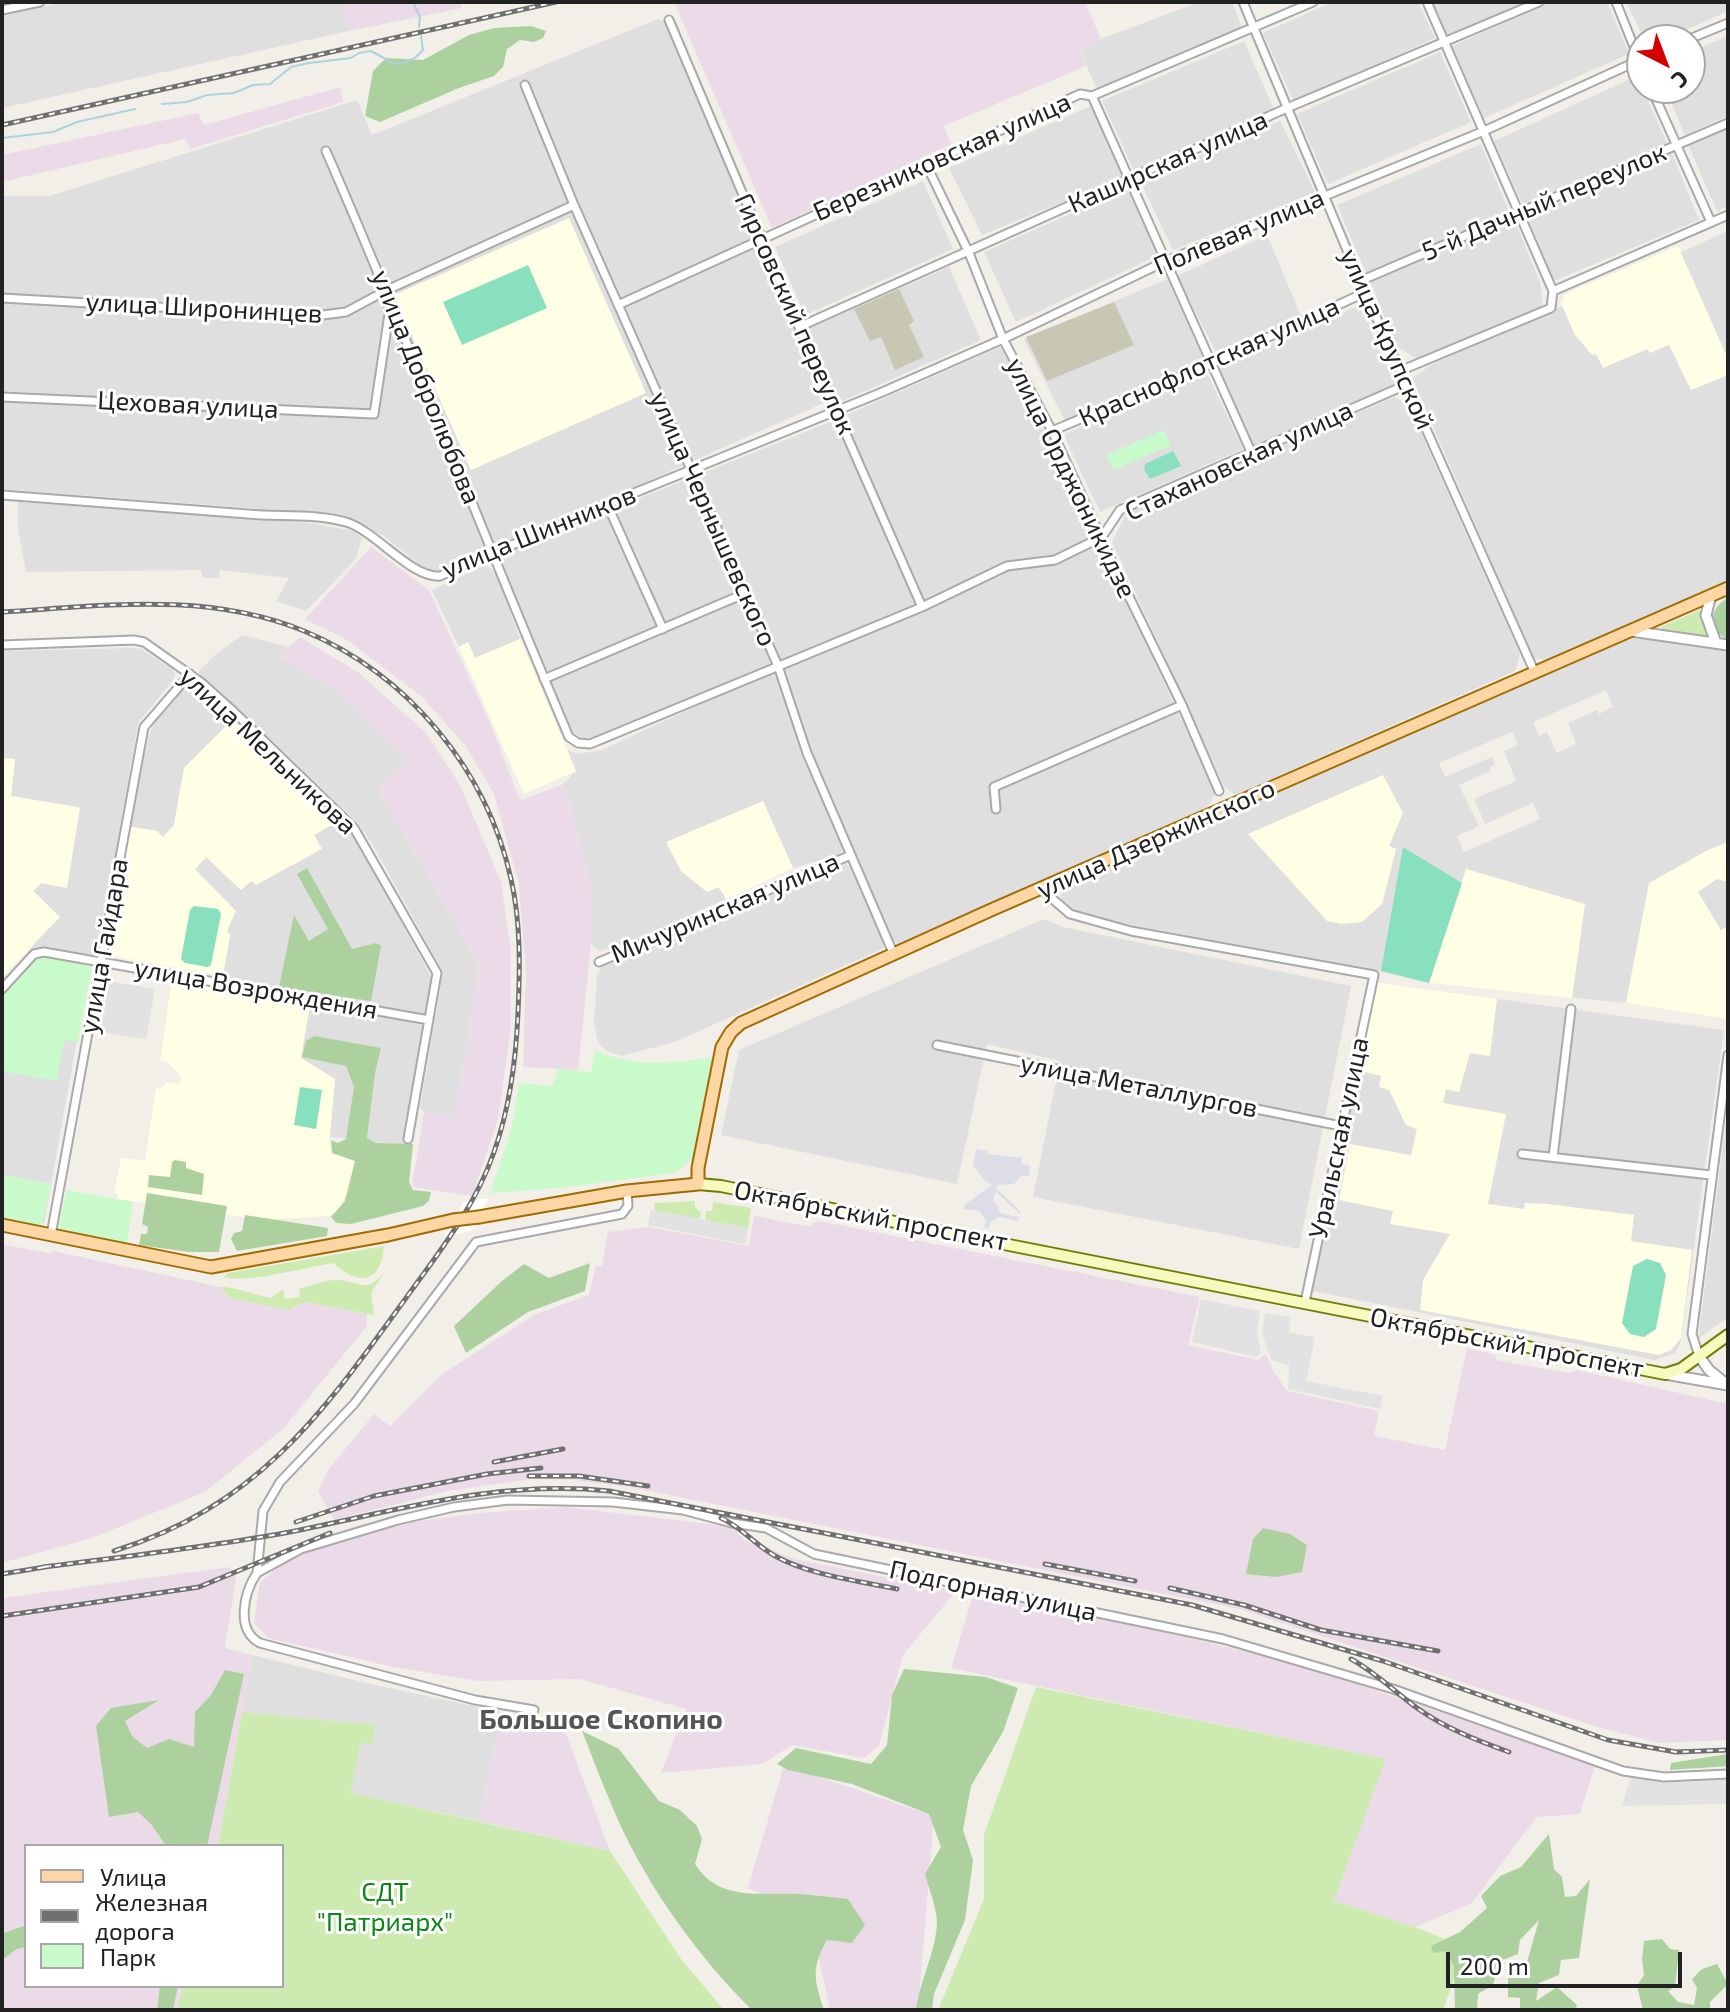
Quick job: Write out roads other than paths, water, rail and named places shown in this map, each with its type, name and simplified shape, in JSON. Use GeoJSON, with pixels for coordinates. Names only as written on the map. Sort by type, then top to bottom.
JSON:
{"type":"FeatureCollection","features":[{"type":"Feature","properties":{"kind":"main road","name":"улица Дзержинского"},"geometry":{"type":"LineString","coordinates":[[698,1184],[698,1168],[722,1047],[741,1023],[1728,588]]}},
{"type":"Feature","properties":{"kind":"main road","name":"Октябрьский проспект"},"geometry":{"type":"LineString","coordinates":[[2,1225],[211,1267],[453,1220],[627,1191],[698,1184],[721,1186],[1665,1374],[1681,1369],[1728,1335]]}},
{"type":"Feature","properties":{"kind":"street"},"geometry":{"type":"LineString","coordinates":[[2,10],[40,2]]}},
{"type":"Feature","properties":{"kind":"street","name":"улица Крупской"},"geometry":{"type":"LineString","coordinates":[[1243,2],[1360,281],[1535,673]]}},
{"type":"Feature","properties":{"kind":"street","name":"Березниковская улица"},"geometry":{"type":"LineString","coordinates":[[618,305],[1080,94],[1092,96],[1313,2]]}},
{"type":"Feature","properties":{"kind":"street"},"geometry":{"type":"LineString","coordinates":[[1402,370],[1551,308],[1553,291],[1427,2]]}},
{"type":"Feature","properties":{"kind":"street","name":"Каширская улица"},"geometry":{"type":"LineString","coordinates":[[799,327],[1287,108],[1539,2]]}},
{"type":"Feature","properties":{"kind":"street"},"geometry":{"type":"LineString","coordinates":[[1616,2],[1626,26]]}},
{"type":"Feature","properties":{"kind":"street","name":"Гирсовский переулок"},"geometry":{"type":"LineString","coordinates":[[669,20],[922,607]]}},
{"type":"Feature","properties":{"kind":"street"},"geometry":{"type":"LineString","coordinates":[[1706,32],[1728,23]]}},
{"type":"Feature","properties":{"kind":"street","name":"Полевая улица"},"geometry":{"type":"LineString","coordinates":[[838,411],[1003,339],[1166,261],[1484,131],[1626,69]]}},
{"type":"Feature","properties":{"kind":"street","name":"улица Чернышевского"},"geometry":{"type":"LineString","coordinates":[[525,85],[574,205],[778,666],[807,753],[894,955]]}},
{"type":"Feature","properties":{"kind":"street"},"geometry":{"type":"LineString","coordinates":[[1092,96],[1252,454]]}},
{"type":"Feature","properties":{"kind":"street"},"geometry":{"type":"LineString","coordinates":[[1658,104],[1711,222]]}},
{"type":"Feature","properties":{"kind":"street","name":"5-й Дачный переулок"},"geometry":{"type":"LineString","coordinates":[[1360,281],[1728,123]]}},
{"type":"Feature","properties":{"kind":"street","name":"улица Добролюбова"},"geometry":{"type":"LineString","coordinates":[[326,151],[387,290],[569,737],[578,743],[590,744]]}},
{"type":"Feature","properties":{"kind":"street","name":"улица Орджоникидзе"},"geometry":{"type":"LineString","coordinates":[[926,164],[969,253],[1003,339],[1052,431],[1182,705],[1219,791]]}},
{"type":"Feature","properties":{"kind":"street","name":"улица Широнинцев"},"geometry":{"type":"LineString","coordinates":[[2,298],[315,316],[346,312],[387,290],[574,205]]}},
{"type":"Feature","properties":{"kind":"street"},"geometry":{"type":"LineString","coordinates":[[1553,291],[1728,215]]}},
{"type":"Feature","properties":{"kind":"street","name":"Цеховая улица"},"geometry":{"type":"LineString","coordinates":[[2,397],[374,414],[389,314],[387,290]]}},
{"type":"Feature","properties":{"kind":"street","name":"Краснофлотская улица"},"geometry":{"type":"LineString","coordinates":[[1052,431],[1210,364],[1366,292]]}},
{"type":"Feature","properties":{"kind":"street","name":"Стахановская улица"},"geometry":{"type":"LineString","coordinates":[[590,744],[922,607],[1007,566],[1055,560],[1102,537],[1120,510],[1408,384]]}},
{"type":"Feature","properties":{"kind":"street","name":"улица Шинников"},"geometry":{"type":"LineString","coordinates":[[2,495],[254,515],[309,516],[347,522],[433,577],[838,411]]}},
{"type":"Feature","properties":{"kind":"street"},"geometry":{"type":"LineString","coordinates":[[607,504],[663,629]]}},
{"type":"Feature","properties":{"kind":"street"},"geometry":{"type":"LineString","coordinates":[[544,679],[746,593]]}},
{"type":"Feature","properties":{"kind":"street"},"geometry":{"type":"LineString","coordinates":[[1711,595],[1706,615],[1716,643]]}},
{"type":"Feature","properties":{"kind":"street"},"geometry":{"type":"LineString","coordinates":[[1631,631],[1728,645]]}},
{"type":"Feature","properties":{"kind":"street","name":"улица Мельникова"},"geometry":{"type":"LineString","coordinates":[[2,645],[144,642],[190,674],[231,709],[354,828],[437,973],[408,1139]]}},
{"type":"Feature","properties":{"kind":"street","name":"улица Гайдара"},"geometry":{"type":"LineString","coordinates":[[51,1235],[144,727],[190,674]]}},
{"type":"Feature","properties":{"kind":"street"},"geometry":{"type":"LineString","coordinates":[[996,809],[994,787],[1182,705]]}},
{"type":"Feature","properties":{"kind":"street","name":"Мичуринская улица"},"geometry":{"type":"LineString","coordinates":[[599,962],[851,855]]}},
{"type":"Feature","properties":{"kind":"street","name":"Уральская улица"},"geometry":{"type":"LineString","coordinates":[[1041,889],[1070,914],[1131,931],[1374,975],[1305,1302]]}},
{"type":"Feature","properties":{"kind":"street","name":"улица Возрождения"},"geometry":{"type":"LineString","coordinates":[[2,989],[34,954],[40,952],[429,1020]]}},
{"type":"Feature","properties":{"kind":"street"},"geometry":{"type":"LineString","coordinates":[[1553,1157],[1571,1009]]}},
{"type":"Feature","properties":{"kind":"street","name":"улица Металлургов"},"geometry":{"type":"LineString","coordinates":[[937,1045],[1341,1126]]}},
{"type":"Feature","properties":{"kind":"street"},"geometry":{"type":"LineString","coordinates":[[1728,1055],[1692,1334],[1699,1356],[1709,1370],[1728,1385]]}},
{"type":"Feature","properties":{"kind":"street"},"geometry":{"type":"LineString","coordinates":[[1522,1154],[1711,1175]]}},
{"type":"Feature","properties":{"kind":"street"},"geometry":{"type":"LineString","coordinates":[[534,1710],[475,1700],[260,1643],[248,1633],[244,1619],[248,1590],[257,1573],[263,1511],[280,1482],[354,1404],[476,1242],[622,1214],[628,1206],[627,1191]]}},
{"type":"Feature","properties":{"kind":"street"},"geometry":{"type":"LineString","coordinates":[[1665,1374],[1728,1385]]}},
{"type":"Feature","properties":{"kind":"street","name":"Подгорная улица"},"geometry":{"type":"LineString","coordinates":[[257,1573],[290,1554],[314,1545],[398,1520],[480,1503],[539,1499],[613,1502],[683,1510],[766,1528],[814,1554],[1223,1639],[1393,1689],[1623,1771],[1664,1777],[1728,1774]]}},
{"type":"Feature","properties":{"kind":"waterway"},"geometry":{"type":"LineString","coordinates":[[413,2],[420,17],[419,27]]}},
{"type":"Feature","properties":{"kind":"waterway"},"geometry":{"type":"LineString","coordinates":[[162,104],[187,102],[207,95],[234,93],[253,85],[270,84],[291,67],[351,58],[359,53],[371,51],[395,64],[402,63],[415,58],[423,50],[421,36]]}},
{"type":"Feature","properties":{"kind":"waterway"},"geometry":{"type":"LineString","coordinates":[[2,138],[53,132],[77,122],[135,109]]}},
{"type":"Feature","properties":{"kind":"railway"},"geometry":{"type":"LineString","coordinates":[[2,125],[556,2]]}},
{"type":"Feature","properties":{"kind":"railway"},"geometry":{"type":"LineString","coordinates":[[2,612],[154,604],[230,610],[267,618],[304,631],[342,650],[377,673],[409,700],[438,730],[462,764],[483,800],[499,839],[517,912],[518,1013],[508,1101],[500,1135],[486,1172],[456,1228],[345,1380],[282,1451],[248,1482],[209,1509],[164,1532],[114,1551]]}},
{"type":"Feature","properties":{"kind":"railway"},"geometry":{"type":"LineString","coordinates":[[494,1462],[563,1449]]}},
{"type":"Feature","properties":{"kind":"railway"},"geometry":{"type":"LineString","coordinates":[[296,1522],[374,1496],[487,1474],[541,1468]]}},
{"type":"Feature","properties":{"kind":"railway"},"geometry":{"type":"LineString","coordinates":[[529,1476],[579,1476],[648,1486]]}},
{"type":"Feature","properties":{"kind":"railway"},"geometry":{"type":"LineString","coordinates":[[43,1567],[249,1539],[483,1494],[524,1490],[609,1491],[1192,1605],[1383,1661],[1608,1740],[1676,1752],[1728,1750]]}},
{"type":"Feature","properties":{"kind":"railway"},"geometry":{"type":"LineString","coordinates":[[721,1518],[769,1553],[790,1563],[836,1577],[897,1589]]}},
{"type":"Feature","properties":{"kind":"railway"},"geometry":{"type":"LineString","coordinates":[[2,1616],[199,1587],[330,1533]]}},
{"type":"Feature","properties":{"kind":"railway"},"geometry":{"type":"LineString","coordinates":[[1045,1564],[1135,1581]]}},
{"type":"Feature","properties":{"kind":"railway"},"geometry":{"type":"LineString","coordinates":[[2,1574],[51,1566]]}},
{"type":"Feature","properties":{"kind":"railway"},"geometry":{"type":"LineString","coordinates":[[1170,1588],[1244,1605],[1321,1630],[1438,1651]]}},
{"type":"Feature","properties":{"kind":"railway"},"geometry":{"type":"LineString","coordinates":[[1351,1659],[1439,1722],[1509,1752]]}},
{"type":"Feature","properties":{"kind":"district","name":"Большое Скопино"},"geometry":{"type":"Point","coordinates":[601,1720]}},
{"type":"Feature","properties":{"kind":"park label","name":"СДТ \"Патриарх\""},"geometry":{"type":"Point","coordinates":[385,1907]}}]}
